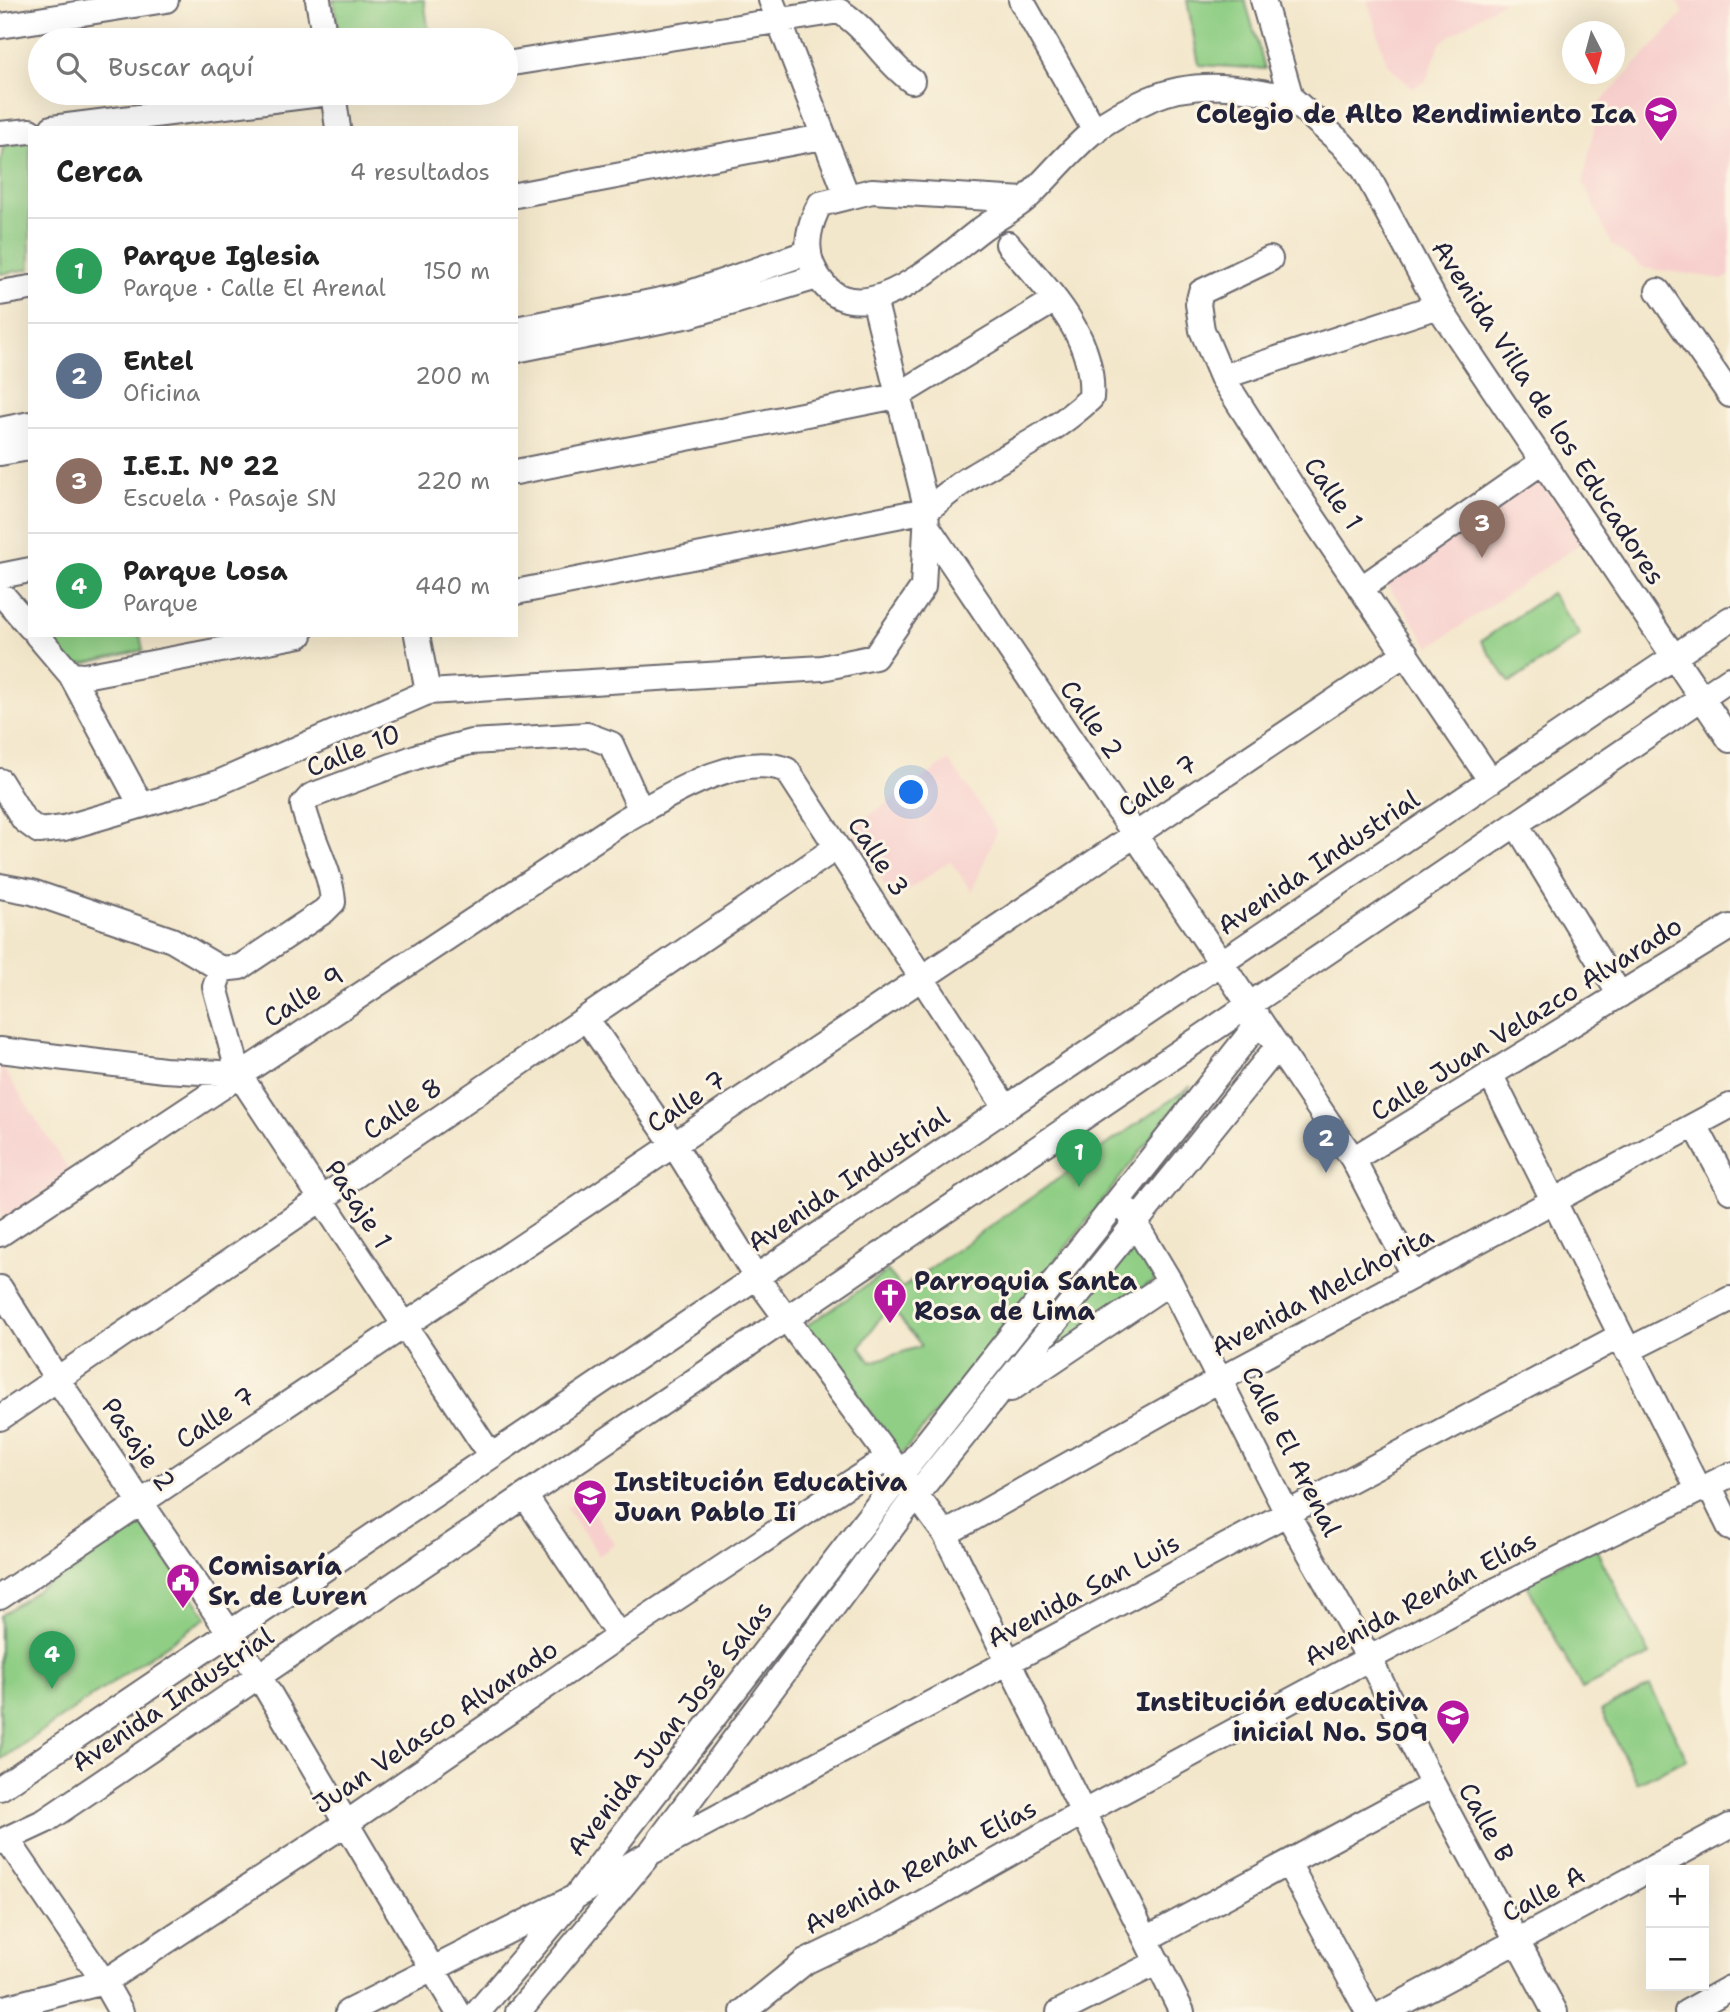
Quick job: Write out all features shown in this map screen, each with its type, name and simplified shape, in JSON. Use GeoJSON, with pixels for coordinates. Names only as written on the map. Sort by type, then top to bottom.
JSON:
{"type":"FeatureCollection","features":[{"type":"Feature","properties":{"kind":"street"},"geometry":{"type":"LineString","coordinates":[[0,36],[0,26],[166,0]]}},
{"type":"Feature","properties":{"kind":"street"},"geometry":{"type":"LineString","coordinates":[[318,0],[322,28]]}},
{"type":"Feature","properties":{"kind":"street"},"geometry":{"type":"LineString","coordinates":[[1021,0],[1095,131]]}},
{"type":"Feature","properties":{"kind":"street"},"geometry":{"type":"LineString","coordinates":[[1024,200],[873,191],[847,196],[820,204],[810,222],[809,253],[817,276],[834,291],[853,299],[874,299],[899,291],[1024,200],[1095,131],[1151,99],[1179,89],[1224,86],[1291,98],[1263,0]]}},
{"type":"Feature","properties":{"kind":"street"},"geometry":{"type":"LineString","coordinates":[[775,9],[822,137],[847,196]]}},
{"type":"Feature","properties":{"kind":"street"},"geometry":{"type":"LineString","coordinates":[[518,62],[775,9],[839,10],[853,19],[894,68],[912,81]]}},
{"type":"Feature","properties":{"kind":"street","name":"Avenida Villa de los Educadores"},"geometry":{"type":"LineString","coordinates":[[1291,98],[1341,142],[1364,169],[1438,306],[1730,740]]}},
{"type":"Feature","properties":{"kind":"street"},"geometry":{"type":"LineString","coordinates":[[68,126],[235,105]]}},
{"type":"Feature","properties":{"kind":"street"},"geometry":{"type":"LineString","coordinates":[[333,105],[338,126]]}},
{"type":"Feature","properties":{"kind":"street"},"geometry":{"type":"LineString","coordinates":[[0,134],[28,131]]}},
{"type":"Feature","properties":{"kind":"street"},"geometry":{"type":"LineString","coordinates":[[518,195],[822,137]]}},
{"type":"Feature","properties":{"kind":"street"},"geometry":{"type":"LineString","coordinates":[[971,195],[978,232]]}},
{"type":"Feature","properties":{"kind":"street"},"geometry":{"type":"LineString","coordinates":[[518,592],[927,518],[968,478],[1040,438],[1091,398],[1092,380],[1086,351],[1074,325],[1008,244]]}},
{"type":"Feature","properties":{"kind":"street"},"geometry":{"type":"LineString","coordinates":[[518,329],[681,296],[809,253]]}},
{"type":"Feature","properties":{"kind":"street","name":"Calle 1"},"geometry":{"type":"LineString","coordinates":[[1270,259],[1201,292],[1198,304],[1202,330],[1222,377],[1291,485],[1363,587],[1492,781]]}},
{"type":"Feature","properties":{"kind":"street"},"geometry":{"type":"LineString","coordinates":[[518,350],[690,315],[817,276]]}},
{"type":"Feature","properties":{"kind":"street"},"geometry":{"type":"LineString","coordinates":[[0,293],[28,288]]}},
{"type":"Feature","properties":{"kind":"street"},"geometry":{"type":"LineString","coordinates":[[1658,291],[1728,387]]}},
{"type":"Feature","properties":{"kind":"street"},"geometry":{"type":"LineString","coordinates":[[0,781],[24,820],[39,831],[64,828],[140,803],[218,783],[428,692],[822,668],[875,657],[923,587],[927,518],[874,299]]}},
{"type":"Feature","properties":{"kind":"street"},"geometry":{"type":"LineString","coordinates":[[518,472],[897,396],[1055,300]]}},
{"type":"Feature","properties":{"kind":"street"},"geometry":{"type":"LineString","coordinates":[[1222,377],[1438,306]]}},
{"type":"Feature","properties":{"kind":"street"},"geometry":{"type":"LineString","coordinates":[[0,430],[28,424]]}},
{"type":"Feature","properties":{"kind":"street"},"geometry":{"type":"LineString","coordinates":[[0,453],[28,448]]}},
{"type":"Feature","properties":{"kind":"street"},"geometry":{"type":"LineString","coordinates":[[1363,587],[1542,462]]}},
{"type":"Feature","properties":{"kind":"street","name":"Calle 2"},"geometry":{"type":"LineString","coordinates":[[927,518],[986,612],[1353,1159],[1413,1275]]}},
{"type":"Feature","properties":{"kind":"street"},"geometry":{"type":"LineString","coordinates":[[0,576],[28,570]]}},
{"type":"Feature","properties":{"kind":"street"},"geometry":{"type":"LineString","coordinates":[[0,592],[28,625]]}},
{"type":"Feature","properties":{"kind":"street","name":"Avenida Industrial"},"geometry":{"type":"LineString","coordinates":[[0,1788],[1492,781],[1681,667],[1730,620]]}},
{"type":"Feature","properties":{"kind":"street"},"geometry":{"type":"LineString","coordinates":[[39,637],[71,675],[140,803]]}},
{"type":"Feature","properties":{"kind":"street"},"geometry":{"type":"LineString","coordinates":[[71,675],[105,674],[290,637]]}},
{"type":"Feature","properties":{"kind":"street"},"geometry":{"type":"LineString","coordinates":[[417,637],[428,692]]}},
{"type":"Feature","properties":{"kind":"street","name":"Calle 7"},"geometry":{"type":"LineString","coordinates":[[0,1597],[1406,653]]}},
{"type":"Feature","properties":{"kind":"street","name":"Avenida Industrial"},"geometry":{"type":"LineString","coordinates":[[4,1840],[44,1821],[786,1319],[1255,1013],[1516,824],[1730,679]]}},
{"type":"Feature","properties":{"kind":"street","name":"Calle 10"},"geometry":{"type":"LineString","coordinates":[[220,969],[240,967],[324,911],[332,902],[332,889],[303,805],[311,796],[323,791],[421,755],[471,742],[587,735],[611,744],[641,811]]}},
{"type":"Feature","properties":{"kind":"street","name":"Calle 3"},"geometry":{"type":"LineString","coordinates":[[641,811],[730,770],[771,763],[787,770],[1006,1108]]}},
{"type":"Feature","properties":{"kind":"street","name":"Calle 9"},"geometry":{"type":"LineString","coordinates":[[0,1234],[641,811]]}},
{"type":"Feature","properties":{"kind":"street"},"geometry":{"type":"LineString","coordinates":[[1516,824],[1620,995]]}},
{"type":"Feature","properties":{"kind":"street","name":"Calle 8"},"geometry":{"type":"LineString","coordinates":[[0,1418],[837,847]]}},
{"type":"Feature","properties":{"kind":"street"},"geometry":{"type":"LineString","coordinates":[[0,886],[32,892],[172,940],[220,969]]}},
{"type":"Feature","properties":{"kind":"street","name":"Calle Juan Velazco Alvarado"},"geometry":{"type":"LineString","coordinates":[[1353,1159],[1730,927]]}},
{"type":"Feature","properties":{"kind":"street","name":"Pasaje 1"},"geometry":{"type":"LineString","coordinates":[[220,969],[215,987],[239,1074],[319,1200],[491,1456]]}},
{"type":"Feature","properties":{"kind":"street"},"geometry":{"type":"LineString","coordinates":[[518,2012],[650,1853],[788,1669],[902,1476],[1120,1198],[1255,1013]]}},
{"type":"Feature","properties":{"kind":"street"},"geometry":{"type":"LineString","coordinates":[[586,1018],[674,1145],[756,1277],[945,1534],[1182,2012]]}},
{"type":"Feature","properties":{"kind":"street"},"geometry":{"type":"LineString","coordinates":[[989,1404],[1278,1046]]}},
{"type":"Feature","properties":{"kind":"street"},"geometry":{"type":"LineString","coordinates":[[0,1050],[163,1070],[239,1074]]}},
{"type":"Feature","properties":{"kind":"street"},"geometry":{"type":"LineString","coordinates":[[1490,1074],[1623,1343],[1712,1483],[1730,1528]]}},
{"type":"Feature","properties":{"kind":"street","name":"Avenida Melchorita"},"geometry":{"type":"LineString","coordinates":[[945,1534],[1222,1379],[1730,1106]]}},
{"type":"Feature","properties":{"kind":"street"},"geometry":{"type":"LineString","coordinates":[[1695,1125],[1730,1191]]}},
{"type":"Feature","properties":{"kind":"street","name":"Calle El Arenal"},"geometry":{"type":"LineString","coordinates":[[1120,1198],[1170,1282],[1222,1379],[1289,1515],[1369,1658]]}},
{"type":"Feature","properties":{"kind":"street"},"geometry":{"type":"LineString","coordinates":[[902,1476],[989,1404],[1170,1282]]}},
{"type":"Feature","properties":{"kind":"street","name":"Pasaje 2"},"geometry":{"type":"LineString","coordinates":[[0,1288],[57,1379],[143,1501],[259,1676],[348,1822],[430,1971],[458,2012]]}},
{"type":"Feature","properties":{"kind":"street","name":"Avenida San Luis"},"geometry":{"type":"LineString","coordinates":[[348,2012],[575,1897],[650,1853],[1289,1515],[1623,1343],[1730,1299]]}},
{"type":"Feature","properties":{"kind":"street","name":"Juan Velasco Alvarado"},"geometry":{"type":"LineString","coordinates":[[0,2009],[104,1982],[348,1822],[619,1636],[902,1476]]}},
{"type":"Feature","properties":{"kind":"street","name":"Avenida Juan José Salas"},"geometry":{"type":"LineString","coordinates":[[490,2008],[902,1476]]}},
{"type":"Feature","properties":{"kind":"street","name":"Avenida Renán Elías"},"geometry":{"type":"LineString","coordinates":[[743,2012],[763,1993],[805,1962],[890,1921],[1084,1812],[1513,1581],[1712,1483]]}},
{"type":"Feature","properties":{"kind":"street"},"geometry":{"type":"LineString","coordinates":[[525,1496],[619,1636]]}},
{"type":"Feature","properties":{"kind":"street"},"geometry":{"type":"LineString","coordinates":[[765,1653],[788,1669]]}},
{"type":"Feature","properties":{"kind":"street","name":"Calle B"},"geometry":{"type":"LineString","coordinates":[[1369,1658],[1433,1785],[1555,2012]]}},
{"type":"Feature","properties":{"kind":"street"},"geometry":{"type":"LineString","coordinates":[[1146,1939],[1433,1785]]}},
{"type":"Feature","properties":{"kind":"street","name":"Calle A"},"geometry":{"type":"LineString","coordinates":[[1385,2012],[1730,1826]]}},
{"type":"Feature","properties":{"kind":"street"},"geometry":{"type":"LineString","coordinates":[[4,1840],[104,1982],[121,2012]]}},
{"type":"Feature","properties":{"kind":"street"},"geometry":{"type":"LineString","coordinates":[[1288,1863],[1368,2012]]}},
{"type":"Feature","properties":{"kind":"street"},"geometry":{"type":"LineString","coordinates":[[1059,2012],[1158,1962]]}},
{"type":"Feature","properties":{"kind":"street"},"geometry":{"type":"LineString","coordinates":[[1687,2012],[1730,1988]]}},
{"type":"Feature","properties":{"kind":"shaded area"},"geometry":{"type":"Polygon","coordinates":[[[1367,0],[1505,0],[1441,42],[1426,81],[1412,88],[1387,64],[1367,0]]]}},
{"type":"Feature","properties":{"kind":"shaded area","name":"Colegio de Alto Rendimiento Ica"},"geometry":{"type":"Polygon","coordinates":[[[1676,0],[1730,0],[1730,275],[1724,279],[1644,268],[1611,244],[1583,182],[1599,104],[1617,84],[1625,84],[1625,76],[1683,13],[1676,0]]]}},
{"type":"Feature","properties":{"kind":"shaded area"},"geometry":{"type":"Polygon","coordinates":[[[1534,470],[1583,542],[1430,647],[1380,574],[1534,470]]]}},
{"type":"Feature","properties":{"kind":"shaded area"},"geometry":{"type":"Polygon","coordinates":[[[949,760],[997,831],[972,892],[950,861],[894,901],[850,828],[949,760]]]}},
{"type":"Feature","properties":{"kind":"shaded area"},"geometry":{"type":"Polygon","coordinates":[[[0,1066],[72,1175],[0,1220],[0,1066]]]}},
{"type":"Feature","properties":{"kind":"shaded area","name":"Institución Educativa Juan Pablo Ii"},"geometry":{"type":"Polygon","coordinates":[[[582,1496],[615,1544],[599,1556],[566,1508],[582,1496]]]}},
{"type":"Feature","properties":{"kind":"green space"},"geometry":{"type":"Polygon","coordinates":[[[333,0],[424,0],[428,28],[338,28],[333,0]]]}},
{"type":"Feature","properties":{"kind":"green space"},"geometry":{"type":"Polygon","coordinates":[[[1187,0],[1245,0],[1265,69],[1199,65],[1187,0]]]}},
{"type":"Feature","properties":{"kind":"green space"},"geometry":{"type":"Polygon","coordinates":[[[28,141],[28,269],[0,274],[0,167],[3,146],[28,141]]]}},
{"type":"Feature","properties":{"kind":"green space"},"geometry":{"type":"Polygon","coordinates":[[[1551,593],[1580,635],[1510,683],[1481,641],[1551,593]]]}},
{"type":"Feature","properties":{"kind":"green space"},"geometry":{"type":"Polygon","coordinates":[[[48,637],[140,637],[143,650],[70,667],[48,637]]]}},
{"type":"Feature","properties":{"kind":"green space"},"geometry":{"type":"Polygon","coordinates":[[[1191,1086],[966,1377],[901,1455],[806,1326],[888,1271],[902,1288],[1191,1086]],[[889,1305],[860,1347],[871,1362],[922,1346],[889,1305]]]}},
{"type":"Feature","properties":{"kind":"green space"},"geometry":{"type":"Polygon","coordinates":[[[1134,1233],[1162,1275],[1013,1381],[1134,1233]]]}},
{"type":"Feature","properties":{"kind":"green space"},"geometry":{"type":"Polygon","coordinates":[[[138,1520],[207,1617],[0,1760],[0,1616],[138,1520]]]}},
{"type":"Feature","properties":{"kind":"green space"},"geometry":{"type":"Polygon","coordinates":[[[1595,1547],[1650,1655],[1582,1689],[1525,1581],[1595,1547]]]}},
{"type":"Feature","properties":{"kind":"green space"},"geometry":{"type":"Polygon","coordinates":[[[1650,1686],[1687,1759],[1637,1783],[1601,1710],[1650,1686]]]}},
{"type":"Feature","properties":{"kind":"place","name":"Colegio de Alto Rendimiento Ica"},"geometry":{"type":"Point","coordinates":[1661,143]}},
{"type":"Feature","properties":{"kind":"place","name":"I.E.I. Nº 22"},"geometry":{"type":"Point","coordinates":[1482,558]}},
{"type":"Feature","properties":{"kind":"place","name":"Entel"},"geometry":{"type":"Point","coordinates":[1326,1173]}},
{"type":"Feature","properties":{"kind":"place","name":"Parque Iglesia"},"geometry":{"type":"Point","coordinates":[1079,1187]}},
{"type":"Feature","properties":{"kind":"place","name":"Parroquia Santa Rosa de Lima"},"geometry":{"type":"Point","coordinates":[890,1325]}},
{"type":"Feature","properties":{"kind":"place","name":"Institución Educativa Juan Pablo Ii"},"geometry":{"type":"Point","coordinates":[590,1526]}},
{"type":"Feature","properties":{"kind":"place","name":"Comisaría Sr. de Luren"},"geometry":{"type":"Point","coordinates":[183,1610]}},
{"type":"Feature","properties":{"kind":"place","name":"Parque Losa"},"geometry":{"type":"Point","coordinates":[52,1689]}},
{"type":"Feature","properties":{"kind":"place","name":"Institución educativa inicial No. 509"},"geometry":{"type":"Point","coordinates":[1453,1746]}}]}
